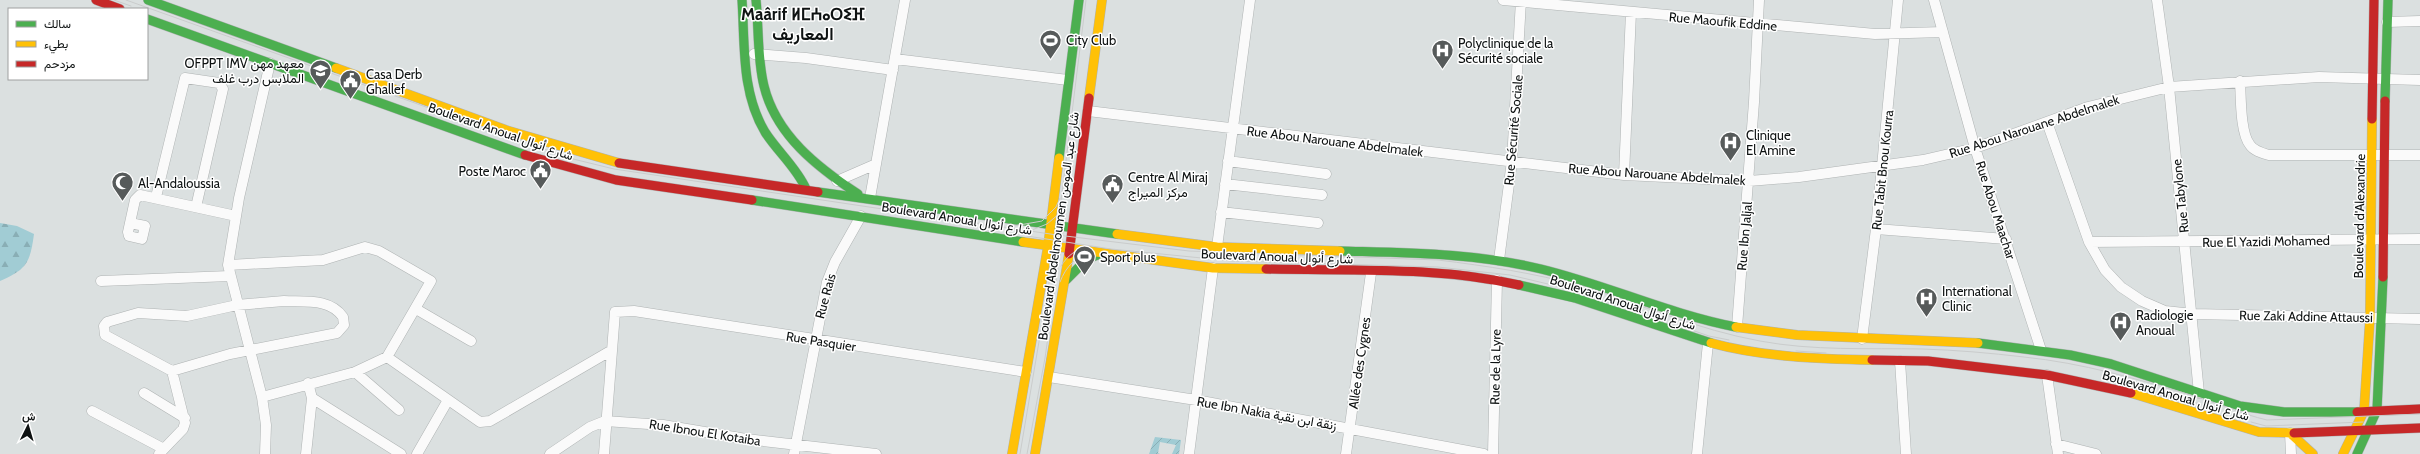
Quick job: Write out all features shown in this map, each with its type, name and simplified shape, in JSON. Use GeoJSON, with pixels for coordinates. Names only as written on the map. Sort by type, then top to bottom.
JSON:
{"type":"FeatureCollection","features":[{"type":"Feature","properties":{"kind":"street"},"geometry":{"type":"LineString","coordinates":[[96,0],[117,8]]}},
{"type":"Feature","properties":{"kind":"street"},"geometry":{"type":"LineString","coordinates":[[742,0],[750,93],[755,111],[772,142],[803,182],[806,189]]}},
{"type":"Feature","properties":{"kind":"street"},"geometry":{"type":"LineString","coordinates":[[756,0],[760,54],[765,87],[777,120],[797,146],[837,180],[866,198],[876,164],[905,0]]}},
{"type":"Feature","properties":{"kind":"street","name":"Boulevard Abdelmoumen شارع عبد المومن"},"geometry":{"type":"LineString","coordinates":[[1012,454],[1048,246],[1078,0]]}},
{"type":"Feature","properties":{"kind":"street","name":"Boulevard Abdelmoumen شارع عبد المومن"},"geometry":{"type":"LineString","coordinates":[[1035,454],[1066,280],[1102,0]]}},
{"type":"Feature","properties":{"kind":"street"},"geometry":{"type":"LineString","coordinates":[[1217,247],[1250,0]]}},
{"type":"Feature","properties":{"kind":"street","name":"Rue Maoufik Eddine"},"geometry":{"type":"LineString","coordinates":[[1503,0],[1758,24],[1895,35],[1943,32]]}},
{"type":"Feature","properties":{"kind":"street","name":"Rue Ibn Jaljal"},"geometry":{"type":"LineString","coordinates":[[1737,327],[1749,181],[1759,0]]}},
{"type":"Feature","properties":{"kind":"street","name":"Rue Tabit Bnou Kourra"},"geometry":{"type":"LineString","coordinates":[[1862,339],[1876,229],[1898,0]]}},
{"type":"Feature","properties":{"kind":"street","name":"Rue Abou Maachar"},"geometry":{"type":"LineString","coordinates":[[1934,0],[1975,148],[2006,239],[2041,350]]}},
{"type":"Feature","properties":{"kind":"street","name":"Rue Tabylone"},"geometry":{"type":"LineString","coordinates":[[2156,0],[2169,87],[2184,241],[2193,314],[2199,393]]}},
{"type":"Feature","properties":{"kind":"street","name":"Boulevard d'Alexandrie"},"geometry":{"type":"LineString","coordinates":[[2357,454],[2377,410],[2376,318],[2372,239],[2373,155],[2371,78],[2374,0]]}},
{"type":"Feature","properties":{"kind":"street","name":"Boulevard d'Alexandrie"},"geometry":{"type":"LineString","coordinates":[[2343,454],[2364,410],[2385,240],[2385,78],[2388,0]]}},
{"type":"Feature","properties":{"kind":"street","name":"Boulevard Anoual شارع أنوال"},"geometry":{"type":"LineString","coordinates":[[153,1],[506,130],[602,160],[639,167],[1217,247],[1460,255],[1499,260],[1588,282],[1674,312],[1705,321],[1737,327],[1797,335],[1862,339],[1953,340],[2041,350],[2111,364],[2199,393],[2261,411],[2297,413],[2420,409]]}},
{"type":"Feature","properties":{"kind":"street","name":"Rue Sécurité Sociale"},"geometry":{"type":"LineString","coordinates":[[1499,260],[1512,161],[1521,1]]}},
{"type":"Feature","properties":{"kind":"street"},"geometry":{"type":"LineString","coordinates":[[1624,174],[1631,12]]}},
{"type":"Feature","properties":{"kind":"street","name":"Boulevard Anoual شارع أنوال"},"geometry":{"type":"LineString","coordinates":[[148,19],[556,165],[616,180],[655,187],[861,216],[1101,254],[1213,268],[1450,274],[1497,280],[1575,298],[1708,343],[1812,359],[1936,362],[2047,375],[2139,395],[2259,432],[2290,433],[2420,428]]}},
{"type":"Feature","properties":{"kind":"street"},"geometry":{"type":"LineString","coordinates":[[2387,22],[2420,21]]}},
{"type":"Feature","properties":{"kind":"street"},"geometry":{"type":"LineString","coordinates":[[746,54],[806,58],[893,70]]}},
{"type":"Feature","properties":{"kind":"street"},"geometry":{"type":"LineString","coordinates":[[895,59],[1068,80]]}},
{"type":"Feature","properties":{"kind":"street"},"geometry":{"type":"LineString","coordinates":[[265,454],[266,425],[262,397],[237,305],[228,265],[236,216],[270,63]]}},
{"type":"Feature","properties":{"kind":"street","name":"Rue Abou Narouane Abdelmalek"},"geometry":{"type":"LineString","coordinates":[[1088,111],[1624,174],[1749,181],[1882,166],[1975,148],[2121,97],[2169,87],[2240,81],[2319,77],[2420,80]]}},
{"type":"Feature","properties":{"kind":"street"},"geometry":{"type":"LineString","coordinates":[[156,197],[185,78],[219,83],[222,89],[196,207]]}},
{"type":"Feature","properties":{"kind":"street"},"geometry":{"type":"LineString","coordinates":[[2240,81],[2244,130],[2249,144],[2258,151],[2269,155],[2420,155]]}},
{"type":"Feature","properties":{"kind":"street","name":"Rue Zaki Addine Attaussi"},"geometry":{"type":"LineString","coordinates":[[2047,122],[2089,242],[2105,270],[2121,287],[2142,301],[2165,311],[2193,314],[2420,319]]}},
{"type":"Feature","properties":{"kind":"street"},"geometry":{"type":"LineString","coordinates":[[1228,161],[1326,174]]}},
{"type":"Feature","properties":{"kind":"street"},"geometry":{"type":"LineString","coordinates":[[837,180],[876,164]]}},
{"type":"Feature","properties":{"kind":"street"},"geometry":{"type":"LineString","coordinates":[[1225,184],[1322,195]]}},
{"type":"Feature","properties":{"kind":"street"},"geometry":{"type":"LineString","coordinates":[[130,222],[137,196],[140,195],[156,197],[236,216]]}},
{"type":"Feature","properties":{"kind":"street"},"geometry":{"type":"LineString","coordinates":[[1000,216],[1030,216],[1041,213],[1054,201]]}},
{"type":"Feature","properties":{"kind":"street"},"geometry":{"type":"LineString","coordinates":[[1221,212],[1318,224]]}},
{"type":"Feature","properties":{"kind":"street","name":"Rue Rais"},"geometry":{"type":"LineString","coordinates":[[795,450],[814,340],[830,272],[861,216]]}},
{"type":"Feature","properties":{"kind":"street"},"geometry":{"type":"LineString","coordinates":[[1876,229],[2006,239]]}},
{"type":"Feature","properties":{"kind":"street","name":"Rue El Yazidi Mohamed"},"geometry":{"type":"LineString","coordinates":[[2089,242],[2420,239]]}},
{"type":"Feature","properties":{"kind":"street"},"geometry":{"type":"LineString","coordinates":[[228,265],[323,260],[365,247],[371,248],[431,281],[387,357],[355,372],[262,397]]}},
{"type":"Feature","properties":{"kind":"street"},"geometry":{"type":"LineString","coordinates":[[1066,280],[1088,258],[1101,254]]}},
{"type":"Feature","properties":{"kind":"street"},"geometry":{"type":"LineString","coordinates":[[1189,454],[1213,268]]}},
{"type":"Feature","properties":{"kind":"street","name":"Allée des Cygnes"},"geometry":{"type":"LineString","coordinates":[[1346,454],[1371,273]]}},
{"type":"Feature","properties":{"kind":"street"},"geometry":{"type":"LineString","coordinates":[[101,281],[230,276]]}},
{"type":"Feature","properties":{"kind":"street","name":"Rue de la Lyre"},"geometry":{"type":"LineString","coordinates":[[1493,454],[1497,280]]}},
{"type":"Feature","properties":{"kind":"street"},"geometry":{"type":"LineString","coordinates":[[284,302],[322,303],[331,306],[343,317],[344,325],[337,333],[249,351],[230,354],[172,372],[109,338],[105,335],[104,326],[107,322],[138,314],[187,316],[237,305],[284,302]]}},
{"type":"Feature","properties":{"kind":"street"},"geometry":{"type":"LineString","coordinates":[[416,309],[471,341]]}},
{"type":"Feature","properties":{"kind":"street","name":"Rue Pasquier"},"geometry":{"type":"LineString","coordinates":[[612,350],[615,312],[634,312],[1026,372]]}},
{"type":"Feature","properties":{"kind":"street"},"geometry":{"type":"LineString","coordinates":[[1697,454],[1708,343]]}},
{"type":"Feature","properties":{"kind":"street"},"geometry":{"type":"LineString","coordinates":[[387,357],[480,422],[490,421],[612,350]]}},
{"type":"Feature","properties":{"kind":"street"},"geometry":{"type":"LineString","coordinates":[[604,454],[605,421],[612,350]]}},
{"type":"Feature","properties":{"kind":"street"},"geometry":{"type":"LineString","coordinates":[[1900,361],[1906,454]]}},
{"type":"Feature","properties":{"kind":"street"},"geometry":{"type":"LineString","coordinates":[[92,410],[161,452],[183,429],[185,418],[172,372]]}},
{"type":"Feature","properties":{"kind":"street"},"geometry":{"type":"LineString","coordinates":[[355,372],[399,410]]}},
{"type":"Feature","properties":{"kind":"street"},"geometry":{"type":"LineString","coordinates":[[2047,375],[2057,449],[2096,454]]}},
{"type":"Feature","properties":{"kind":"street","name":"Rue Ibn Nakia زنقة ابن نقية"},"geometry":{"type":"LineString","coordinates":[[1049,377],[1196,400],[1484,454]]}},
{"type":"Feature","properties":{"kind":"street"},"geometry":{"type":"LineString","coordinates":[[306,454],[312,398],[308,384]]}},
{"type":"Feature","properties":{"kind":"street"},"geometry":{"type":"LineString","coordinates":[[144,393],[185,418]]}},
{"type":"Feature","properties":{"kind":"street"},"geometry":{"type":"LineString","coordinates":[[312,398],[401,454]]}},
{"type":"Feature","properties":{"kind":"street"},"geometry":{"type":"LineString","coordinates":[[417,454],[448,400]]}},
{"type":"Feature","properties":{"kind":"street"},"geometry":{"type":"LineString","coordinates":[[550,454],[590,427],[605,421]]}},
{"type":"Feature","properties":{"kind":"street","name":"Rue Ibnou El Kotaiba"},"geometry":{"type":"LineString","coordinates":[[605,421],[663,425],[795,450],[876,454]]}},
{"type":"Feature","properties":{"kind":"street"},"geometry":{"type":"LineString","coordinates":[[2290,433],[2291,454]]}},
{"type":"Feature","properties":{"kind":"street"},"geometry":{"type":"LineString","coordinates":[[2290,433],[2313,454]]}},
{"type":"Feature","properties":{"kind":"green space"},"geometry":{"type":"Polygon","coordinates":[[[0,223],[17,226],[34,234],[31,252],[26,264],[16,273],[0,281],[0,223]]]}},
{"type":"Feature","properties":{"kind":"green space"},"geometry":{"type":"Polygon","coordinates":[[[1155,437],[1181,440],[1179,454],[1172,454],[1176,445],[1160,442],[1158,453],[1160,454],[1149,454],[1155,437]]]}},
{"type":"Feature","properties":{"kind":"tram line"},"geometry":{"type":"LineString","coordinates":[[114,0],[131,6]]}},
{"type":"Feature","properties":{"kind":"tram line"},"geometry":{"type":"LineString","coordinates":[[126,0],[569,158],[614,169],[1057,235],[1189,251],[1438,260],[1492,267],[1546,277],[1581,286],[1692,324],[1760,341],[1820,348],[1960,351],[1998,354],[2067,363],[2131,378],[2267,420],[2420,414]]}},
{"type":"Feature","properties":{"kind":"tram line"},"geometry":{"type":"LineString","coordinates":[[1020,454],[1056,241],[1086,0]]}},
{"type":"Feature","properties":{"kind":"tram line"},"geometry":{"type":"LineString","coordinates":[[1014,226],[1042,221],[1056,207],[1060,198]]}},
{"type":"Feature","properties":{"kind":"tram line"},"geometry":{"type":"LineString","coordinates":[[1027,454],[1045,358],[1066,211]]}},
{"type":"Feature","properties":{"kind":"tram line"},"geometry":{"type":"LineString","coordinates":[[1032,230],[1047,224],[1060,213]]}},
{"type":"Feature","properties":{"kind":"tram line"},"geometry":{"type":"LineString","coordinates":[[1027,236],[1111,249],[1232,261],[1438,267],[1510,275],[1569,289]]}},
{"type":"Feature","properties":{"kind":"tram line"},"geometry":{"type":"LineString","coordinates":[[1061,266],[1072,254],[1088,247]]}},
{"type":"Feature","properties":{"kind":"tram line"},"geometry":{"type":"LineString","coordinates":[[1060,282],[1065,271],[1077,258],[1094,251]]}},
{"type":"Feature","properties":{"kind":"tram line"},"geometry":{"type":"LineString","coordinates":[[1683,327],[1709,336],[1729,340]]}},
{"type":"Feature","properties":{"kind":"tram line"},"geometry":{"type":"LineString","coordinates":[[1796,351],[1826,353]]}},
{"type":"Feature","properties":{"kind":"tram line"},"geometry":{"type":"LineString","coordinates":[[2175,396],[2212,408]]}},
{"type":"Feature","properties":{"kind":"tram line"},"geometry":{"type":"LineString","coordinates":[[2251,422],[2266,426],[2363,422]]}},
{"type":"Feature","properties":{"kind":"traffic: fast"},"geometry":{"type":"LineString","coordinates":[[148,0],[336,68]]}},
{"type":"Feature","properties":{"kind":"traffic: fast"},"geometry":{"type":"LineString","coordinates":[[742,0],[744,51],[748,84],[757,117],[765,132],[792,167],[806,189]]}},
{"type":"Feature","properties":{"kind":"traffic: fast"},"geometry":{"type":"LineString","coordinates":[[756,0],[759,54],[764,86],[770,104],[778,120],[788,135],[813,161],[858,194]]}},
{"type":"Feature","properties":{"kind":"traffic: fast"},"geometry":{"type":"LineString","coordinates":[[1059,158],[1079,0]]}},
{"type":"Feature","properties":{"kind":"traffic: fast"},"geometry":{"type":"LineString","coordinates":[[2385,101],[2388,0]]}},
{"type":"Feature","properties":{"kind":"traffic: fast"},"geometry":{"type":"LineString","coordinates":[[148,19],[525,155]]}},
{"type":"Feature","properties":{"kind":"traffic: fast"},"geometry":{"type":"LineString","coordinates":[[818,192],[1117,234]]}},
{"type":"Feature","properties":{"kind":"traffic: fast"},"geometry":{"type":"LineString","coordinates":[[752,200],[1023,242]]}},
{"type":"Feature","properties":{"kind":"traffic: fast"},"geometry":{"type":"LineString","coordinates":[[1340,251],[1441,255],[1516,264],[1566,276],[1687,315],[1736,327]]}},
{"type":"Feature","properties":{"kind":"traffic: fast"},"geometry":{"type":"LineString","coordinates":[[1066,280],[1087,259],[1100,254]]}},
{"type":"Feature","properties":{"kind":"traffic: fast"},"geometry":{"type":"LineString","coordinates":[[2357,454],[2377,410],[2383,277]]}},
{"type":"Feature","properties":{"kind":"traffic: fast"},"geometry":{"type":"LineString","coordinates":[[1519,285],[1575,298],[1711,343]]}},
{"type":"Feature","properties":{"kind":"traffic: fast"},"geometry":{"type":"LineString","coordinates":[[1978,343],[2070,355],[2111,364],[2240,406],[2284,412],[2357,412]]}},
{"type":"Feature","properties":{"kind":"traffic: slow"},"geometry":{"type":"LineString","coordinates":[[1089,98],[1102,0]]}},
{"type":"Feature","properties":{"kind":"traffic: slow"},"geometry":{"type":"LineString","coordinates":[[336,68],[506,130],[619,163]]}},
{"type":"Feature","properties":{"kind":"traffic: slow"},"geometry":{"type":"LineString","coordinates":[[2343,454],[2364,411],[2370,318],[2372,119]]}},
{"type":"Feature","properties":{"kind":"traffic: slow"},"geometry":{"type":"LineString","coordinates":[[1012,454],[1048,246],[1059,158]]}},
{"type":"Feature","properties":{"kind":"traffic: slow"},"geometry":{"type":"LineString","coordinates":[[1117,234],[1217,247],[1340,251]]}},
{"type":"Feature","properties":{"kind":"traffic: slow"},"geometry":{"type":"LineString","coordinates":[[1023,242],[1213,268],[1266,269]]}},
{"type":"Feature","properties":{"kind":"traffic: slow"},"geometry":{"type":"LineString","coordinates":[[1035,454],[1069,254]]}},
{"type":"Feature","properties":{"kind":"traffic: slow"},"geometry":{"type":"LineString","coordinates":[[1736,327],[1797,335],[1978,343]]}},
{"type":"Feature","properties":{"kind":"traffic: slow"},"geometry":{"type":"LineString","coordinates":[[1711,343],[1731,348],[1771,354],[1811,358],[1872,360]]}},
{"type":"Feature","properties":{"kind":"traffic: slow"},"geometry":{"type":"LineString","coordinates":[[2131,393],[2259,432],[2294,433]]}},
{"type":"Feature","properties":{"kind":"traffic: slow"},"geometry":{"type":"LineString","coordinates":[[2290,433],[2313,454]]}},
{"type":"Feature","properties":{"kind":"traffic: jam"},"geometry":{"type":"LineString","coordinates":[[96,0],[117,8]]}},
{"type":"Feature","properties":{"kind":"traffic: jam"},"geometry":{"type":"LineString","coordinates":[[2372,119],[2374,0]]}},
{"type":"Feature","properties":{"kind":"traffic: jam"},"geometry":{"type":"LineString","coordinates":[[1069,254],[1089,98]]}},
{"type":"Feature","properties":{"kind":"traffic: jam"},"geometry":{"type":"LineString","coordinates":[[2383,277],[2385,101]]}},
{"type":"Feature","properties":{"kind":"traffic: jam"},"geometry":{"type":"LineString","coordinates":[[525,155],[616,180],[752,200]]}},
{"type":"Feature","properties":{"kind":"traffic: jam"},"geometry":{"type":"LineString","coordinates":[[619,163],[818,192]]}},
{"type":"Feature","properties":{"kind":"traffic: jam"},"geometry":{"type":"LineString","coordinates":[[1266,269],[1425,272],[1488,279],[1519,285]]}},
{"type":"Feature","properties":{"kind":"traffic: jam"},"geometry":{"type":"LineString","coordinates":[[1872,360],[1928,361],[2047,375],[2131,393]]}},
{"type":"Feature","properties":{"kind":"traffic: jam"},"geometry":{"type":"LineString","coordinates":[[2357,412],[2420,409]]}},
{"type":"Feature","properties":{"kind":"traffic: jam"},"geometry":{"type":"LineString","coordinates":[[2294,433],[2420,428]]}},
{"type":"Feature","properties":{"kind":"place","name":"City Club"},"geometry":{"type":"Point","coordinates":[1050,60]}},
{"type":"Feature","properties":{"kind":"place","name":"Polyclinique de la Sécurité sociale"},"geometry":{"type":"Point","coordinates":[1442,70]}},
{"type":"Feature","properties":{"kind":"place","name":"OFPPT IMV معهد مهن الملابس درب غلف"},"geometry":{"type":"Point","coordinates":[320,90]}},
{"type":"Feature","properties":{"kind":"place","name":"Casa Derb Ghallef"},"geometry":{"type":"Point","coordinates":[351,100]}},
{"type":"Feature","properties":{"kind":"place","name":"Clinique El Amine"},"geometry":{"type":"Point","coordinates":[1731,162]}},
{"type":"Feature","properties":{"kind":"place","name":"Poste Maroc"},"geometry":{"type":"Point","coordinates":[541,190]}},
{"type":"Feature","properties":{"kind":"place","name":"Al-Andaloussia"},"geometry":{"type":"Point","coordinates":[122,202]}},
{"type":"Feature","properties":{"kind":"place","name":"Centre Al Miraj مركز الميراج"},"geometry":{"type":"Point","coordinates":[1113,204]}},
{"type":"Feature","properties":{"kind":"place","name":"Sport plus"},"geometry":{"type":"Point","coordinates":[1084,276]}},
{"type":"Feature","properties":{"kind":"place","name":"International Clinic"},"geometry":{"type":"Point","coordinates":[1926,318]}},
{"type":"Feature","properties":{"kind":"place","name":"Radiologie Anoual"},"geometry":{"type":"Point","coordinates":[2120,342]}},
{"type":"Feature","properties":{"kind":"district","name":"Maârif ⵍⵎⵄⴰⵔⵉⴼ المعاريف"},"geometry":{"type":"Point","coordinates":[803,24]}}]}
